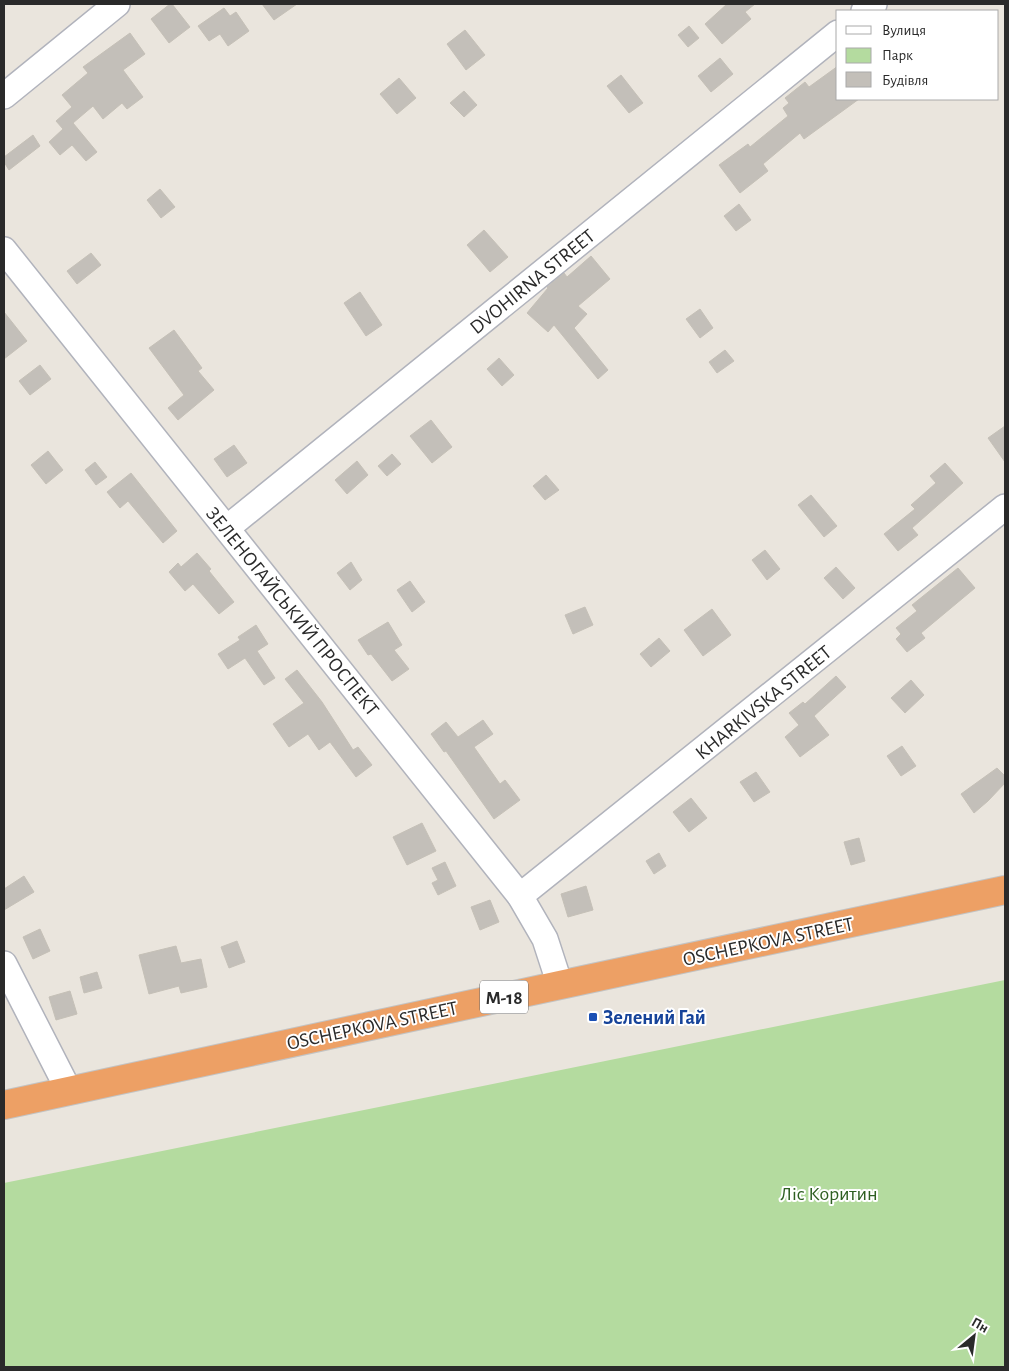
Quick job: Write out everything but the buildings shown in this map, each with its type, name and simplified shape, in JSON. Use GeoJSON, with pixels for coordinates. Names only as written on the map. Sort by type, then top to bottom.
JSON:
{"type":"FeatureCollection","features":[{"type":"Feature","properties":{"kind":"highway","name":"OSCHEPKOVA STREET"},"geometry":{"type":"LineString","coordinates":[[4,1105],[1005,890]]}},
{"type":"Feature","properties":{"kind":"street"},"geometry":{"type":"LineString","coordinates":[[4,96],[117,4]]}},
{"type":"Feature","properties":{"kind":"street","name":"DVOHIRNA STREET"},"geometry":{"type":"LineString","coordinates":[[226,528],[836,35]]}},
{"type":"Feature","properties":{"kind":"street","name":"ЗЕЛЕНОГАЙСЬКИЙ ПРОСПЕКТ"},"geometry":{"type":"LineString","coordinates":[[4,250],[520,896],[545,939],[560,985]]}},
{"type":"Feature","properties":{"kind":"street","name":"KHARKIVSKA STREET"},"geometry":{"type":"LineString","coordinates":[[520,896],[1005,508]]}},
{"type":"Feature","properties":{"kind":"street"},"geometry":{"type":"LineString","coordinates":[[4,964],[68,1091]]}},
{"type":"Feature","properties":{"kind":"green space","name":"Ліс Коритин"},"geometry":{"type":"Polygon","coordinates":[[[1005,980],[1005,1367],[4,1367],[4,1183],[1005,980]]]}},
{"type":"Feature","properties":{"kind":"place","name":"Зелений Гай"},"geometry":{"type":"Point","coordinates":[593,1017]}}]}
